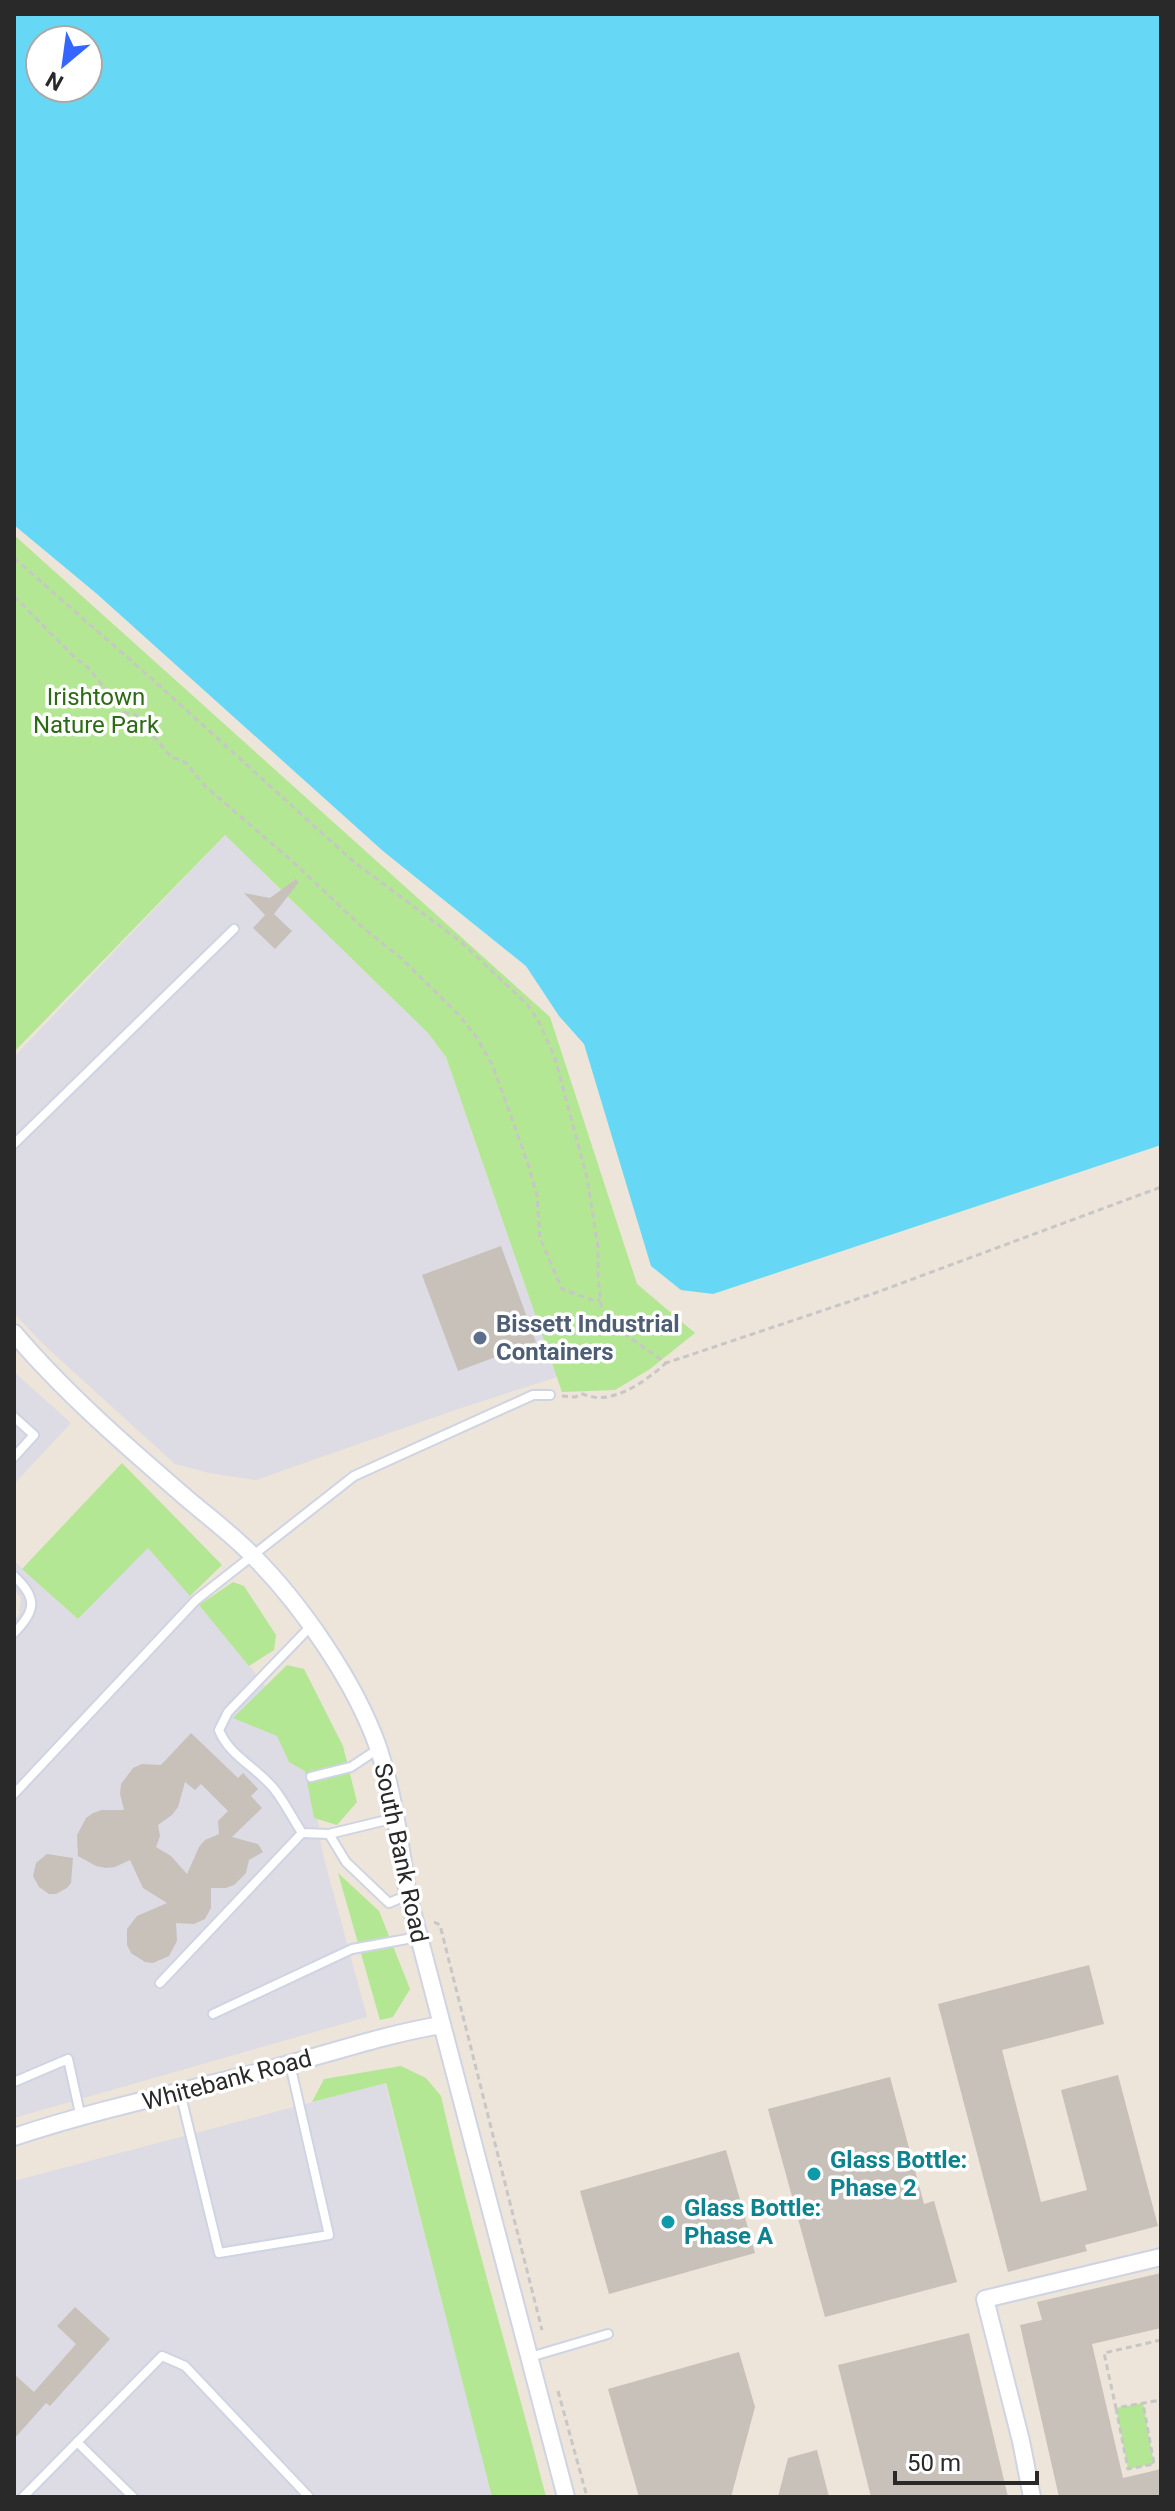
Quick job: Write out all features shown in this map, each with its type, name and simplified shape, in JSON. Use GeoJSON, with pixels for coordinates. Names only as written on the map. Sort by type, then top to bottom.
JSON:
{"type":"FeatureCollection","features":[{"type":"Feature","properties":{"kind":"street","name":"South Bank Road"},"geometry":{"type":"LineString","coordinates":[[14,1333],[39,1362],[100,1419],[253,1555],[311,1625],[363,1713],[378,1749],[418,1937],[566,2497]]}},
{"type":"Feature","properties":{"kind":"street","name":"Whitebank Road"},"geometry":{"type":"LineString","coordinates":[[14,2137],[412,2030],[441,2025]]}},
{"type":"Feature","properties":{"kind":"street"},"geometry":{"type":"LineString","coordinates":[[1032,2497],[985,2299],[1161,2257]]}},
{"type":"Feature","properties":{"kind":"lane"},"geometry":{"type":"LineString","coordinates":[[14,1144],[234,929]]}},
{"type":"Feature","properties":{"kind":"lane"},"geometry":{"type":"LineString","coordinates":[[14,1794],[196,1600],[354,1476],[533,1395],[550,1395]]}},
{"type":"Feature","properties":{"kind":"lane"},"geometry":{"type":"LineString","coordinates":[[14,1417],[34,1435],[14,1457]]}},
{"type":"Feature","properties":{"kind":"lane"},"geometry":{"type":"LineString","coordinates":[[14,1576],[25,1586],[32,1599],[31,1612],[14,1633]]}},
{"type":"Feature","properties":{"kind":"lane"},"geometry":{"type":"LineString","coordinates":[[302,1833],[274,1789],[232,1750],[219,1730],[228,1712],[311,1625]]}},
{"type":"Feature","properties":{"kind":"lane"},"geometry":{"type":"LineString","coordinates":[[311,1777],[351,1767],[378,1749]]}},
{"type":"Feature","properties":{"kind":"lane"},"geometry":{"type":"LineString","coordinates":[[160,1983],[302,1833],[329,1834],[395,1818]]}},
{"type":"Feature","properties":{"kind":"lane"},"geometry":{"type":"LineString","coordinates":[[329,1834],[346,1862],[389,1903],[410,1903]]}},
{"type":"Feature","properties":{"kind":"lane"},"geometry":{"type":"LineString","coordinates":[[213,2014],[352,1949],[418,1937]]}},
{"type":"Feature","properties":{"kind":"lane"},"geometry":{"type":"LineString","coordinates":[[14,2082],[68,2059],[81,2118]]}},
{"type":"Feature","properties":{"kind":"lane"},"geometry":{"type":"LineString","coordinates":[[180,2092],[219,2253],[329,2235],[290,2064]]}},
{"type":"Feature","properties":{"kind":"lane"},"geometry":{"type":"LineString","coordinates":[[529,2357],[608,2334]]}},
{"type":"Feature","properties":{"kind":"lane"},"geometry":{"type":"LineString","coordinates":[[23,2497],[162,2356],[185,2366],[309,2497]]}},
{"type":"Feature","properties":{"kind":"lane"},"geometry":{"type":"LineString","coordinates":[[77,2442],[133,2497]]}},
{"type":"Feature","properties":{"kind":"path"},"geometry":{"type":"LineString","coordinates":[[14,558],[354,862],[461,942],[527,1004],[555,1058],[587,1178],[598,1247],[601,1306],[610,1320],[629,1337],[666,1363]]}},
{"type":"Feature","properties":{"kind":"path"},"geometry":{"type":"LineString","coordinates":[[14,596],[77,660],[84,663],[126,713],[136,715],[172,758],[186,763],[204,785],[402,959],[459,1015],[493,1066],[503,1093],[537,1196],[540,1238],[550,1265],[562,1289],[600,1300]]}},
{"type":"Feature","properties":{"kind":"path"},"geometry":{"type":"LineString","coordinates":[[550,1395],[575,1397],[583,1394],[594,1399],[604,1398],[647,1380],[666,1363],[875,1293],[1161,1187]]}},
{"type":"Feature","properties":{"kind":"path"},"geometry":{"type":"LineString","coordinates":[[410,1903],[440,1925],[547,2351]]}},
{"type":"Feature","properties":{"kind":"path"},"geometry":{"type":"LineString","coordinates":[[1143,2403],[1154,2464],[1128,2469],[1104,2353],[1161,2340]]}},
{"type":"Feature","properties":{"kind":"path"},"geometry":{"type":"LineString","coordinates":[[555,2380],[587,2497]]}},
{"type":"Feature","properties":{"kind":"path"},"geometry":{"type":"LineString","coordinates":[[1116,2408],[1161,2400]]}},
{"type":"Feature","properties":{"kind":"shaded area"},"geometry":{"type":"Polygon","coordinates":[[[225,835],[428,1033],[446,1057],[557,1377],[256,1480],[175,1464],[42,1343],[14,1313],[14,1057],[225,835]]]}},
{"type":"Feature","properties":{"kind":"shaded area"},"geometry":{"type":"Polygon","coordinates":[[[14,1372],[71,1423],[14,1484],[14,1372]]]}},
{"type":"Feature","properties":{"kind":"shaded area"},"geometry":{"type":"Polygon","coordinates":[[[148,1548],[230,1640],[285,1713],[315,1799],[322,1851],[367,2017],[14,2118],[14,1620],[19,1615],[21,1598],[14,1589],[14,1561],[78,1619],[148,1548]]]}},
{"type":"Feature","properties":{"kind":"shaded area"},"geometry":{"type":"Polygon","coordinates":[[[385,2083],[493,2497],[14,2497],[14,2181],[385,2083]]]}},
{"type":"Feature","properties":{"kind":"green space","name":"Irishtown Nature Park"},"geometry":{"type":"Polygon","coordinates":[[[14,535],[550,1017],[637,1284],[695,1333],[650,1369],[615,1390],[562,1392],[446,1057],[428,1033],[225,835],[14,1052],[14,535]]]}},
{"type":"Feature","properties":{"kind":"green space"},"geometry":{"type":"Polygon","coordinates":[[[122,1463],[222,1565],[190,1596],[148,1548],[78,1619],[22,1569],[122,1463]]]}},
{"type":"Feature","properties":{"kind":"green space"},"geometry":{"type":"Polygon","coordinates":[[[233,1582],[244,1586],[276,1635],[274,1650],[249,1666],[199,1605],[233,1582]]]}},
{"type":"Feature","properties":{"kind":"green space"},"geometry":{"type":"Polygon","coordinates":[[[287,1665],[304,1669],[343,1746],[357,1802],[337,1825],[314,1818],[305,1771],[289,1762],[277,1736],[233,1718],[287,1665]]]}},
{"type":"Feature","properties":{"kind":"green space"},"geometry":{"type":"Polygon","coordinates":[[[338,1873],[379,1911],[410,1989],[393,2017],[380,2020],[338,1873]]]}},
{"type":"Feature","properties":{"kind":"green space"},"geometry":{"type":"Polygon","coordinates":[[[401,2066],[426,2078],[441,2096],[546,2497],[492,2497],[386,2083],[312,2102],[324,2079],[401,2066]]]}},
{"type":"Feature","properties":{"kind":"green space"},"geometry":{"type":"Polygon","coordinates":[[[1143,2403],[1154,2464],[1128,2469],[1116,2408],[1143,2403]]]}},
{"type":"Feature","properties":{"kind":"water"},"geometry":{"type":"Polygon","coordinates":[[[14,14],[1161,14],[1161,1145],[713,1294],[681,1290],[651,1266],[584,1044],[559,1016],[526,966],[383,851],[97,594],[14,525],[14,14]]]}},
{"type":"Feature","properties":{"kind":"building"},"geometry":{"type":"Polygon","coordinates":[[[296,879],[299,882],[274,914],[292,931],[275,949],[253,928],[265,915],[244,893],[270,898],[296,879]]]}},
{"type":"Feature","properties":{"kind":"building"},"geometry":{"type":"Polygon","coordinates":[[[501,1246],[536,1342],[458,1371],[422,1275],[501,1246]]]}},
{"type":"Feature","properties":{"kind":"building"},"geometry":{"type":"Polygon","coordinates":[[[191,1733],[238,1778],[243,1773],[258,1789],[251,1796],[262,1808],[232,1837],[258,1844],[263,1852],[249,1860],[246,1873],[234,1885],[211,1888],[211,1908],[205,1919],[194,1924],[176,1923],[177,1941],[169,1956],[153,1963],[145,1962],[131,1953],[127,1945],[127,1929],[137,1916],[167,1903],[143,1888],[130,1860],[106,1868],[78,1856],[77,1835],[86,1818],[93,1813],[124,1810],[121,1784],[133,1768],[142,1764],[161,1765],[191,1733]],[[185,1782],[178,1807],[158,1825],[160,1836],[156,1847],[171,1856],[187,1874],[199,1847],[205,1840],[219,1834],[218,1821],[228,1811],[201,1784],[195,1790],[185,1782]]]}},
{"type":"Feature","properties":{"kind":"building"},"geometry":{"type":"Polygon","coordinates":[[[47,1854],[73,1858],[71,1883],[56,1894],[49,1894],[39,1887],[33,1876],[36,1863],[47,1854]]]}},
{"type":"Feature","properties":{"kind":"building"},"geometry":{"type":"Polygon","coordinates":[[[1089,1965],[1104,2024],[1002,2050],[1041,2202],[1087,2190],[1061,2090],[1118,2075],[1158,2226],[1085,2245],[1087,2251],[1008,2272],[938,2004],[1089,1965]]]}},
{"type":"Feature","properties":{"kind":"building"},"geometry":{"type":"Polygon","coordinates":[[[890,2077],[924,2204],[934,2201],[957,2282],[825,2317],[768,2109],[890,2077]]]}},
{"type":"Feature","properties":{"kind":"building","name":"Glass Bottle: Phase A"},"geometry":{"type":"Polygon","coordinates":[[[726,2150],[755,2253],[609,2294],[580,2191],[726,2150]]]}},
{"type":"Feature","properties":{"kind":"building"},"geometry":{"type":"Polygon","coordinates":[[[1161,2273],[1161,2328],[1092,2344],[1123,2478],[1161,2469],[1161,2497],[1059,2497],[1020,2325],[1042,2320],[1037,2302],[1161,2273]]]}},
{"type":"Feature","properties":{"kind":"building"},"geometry":{"type":"Polygon","coordinates":[[[75,2307],[110,2339],[50,2406],[46,2403],[14,2439],[14,2374],[34,2392],[76,2344],[57,2326],[75,2307]]]}},
{"type":"Feature","properties":{"kind":"building"},"geometry":{"type":"Polygon","coordinates":[[[969,2333],[1008,2497],[871,2497],[838,2365],[969,2333]]]}},
{"type":"Feature","properties":{"kind":"building"},"geometry":{"type":"Polygon","coordinates":[[[739,2352],[755,2407],[731,2497],[639,2497],[608,2389],[739,2352]]]}},
{"type":"Feature","properties":{"kind":"building"},"geometry":{"type":"Polygon","coordinates":[[[817,2450],[829,2497],[778,2497],[788,2458],[817,2450]]]}},
{"type":"Feature","properties":{"kind":"place","name":"Bissett Industrial Containers"},"geometry":{"type":"Point","coordinates":[480,1338]}},
{"type":"Feature","properties":{"kind":"place","name":"Glass Bottle: Phase 2"},"geometry":{"type":"Point","coordinates":[814,2174]}},
{"type":"Feature","properties":{"kind":"place","name":"Glass Bottle: Phase A"},"geometry":{"type":"Point","coordinates":[668,2222]}}]}
